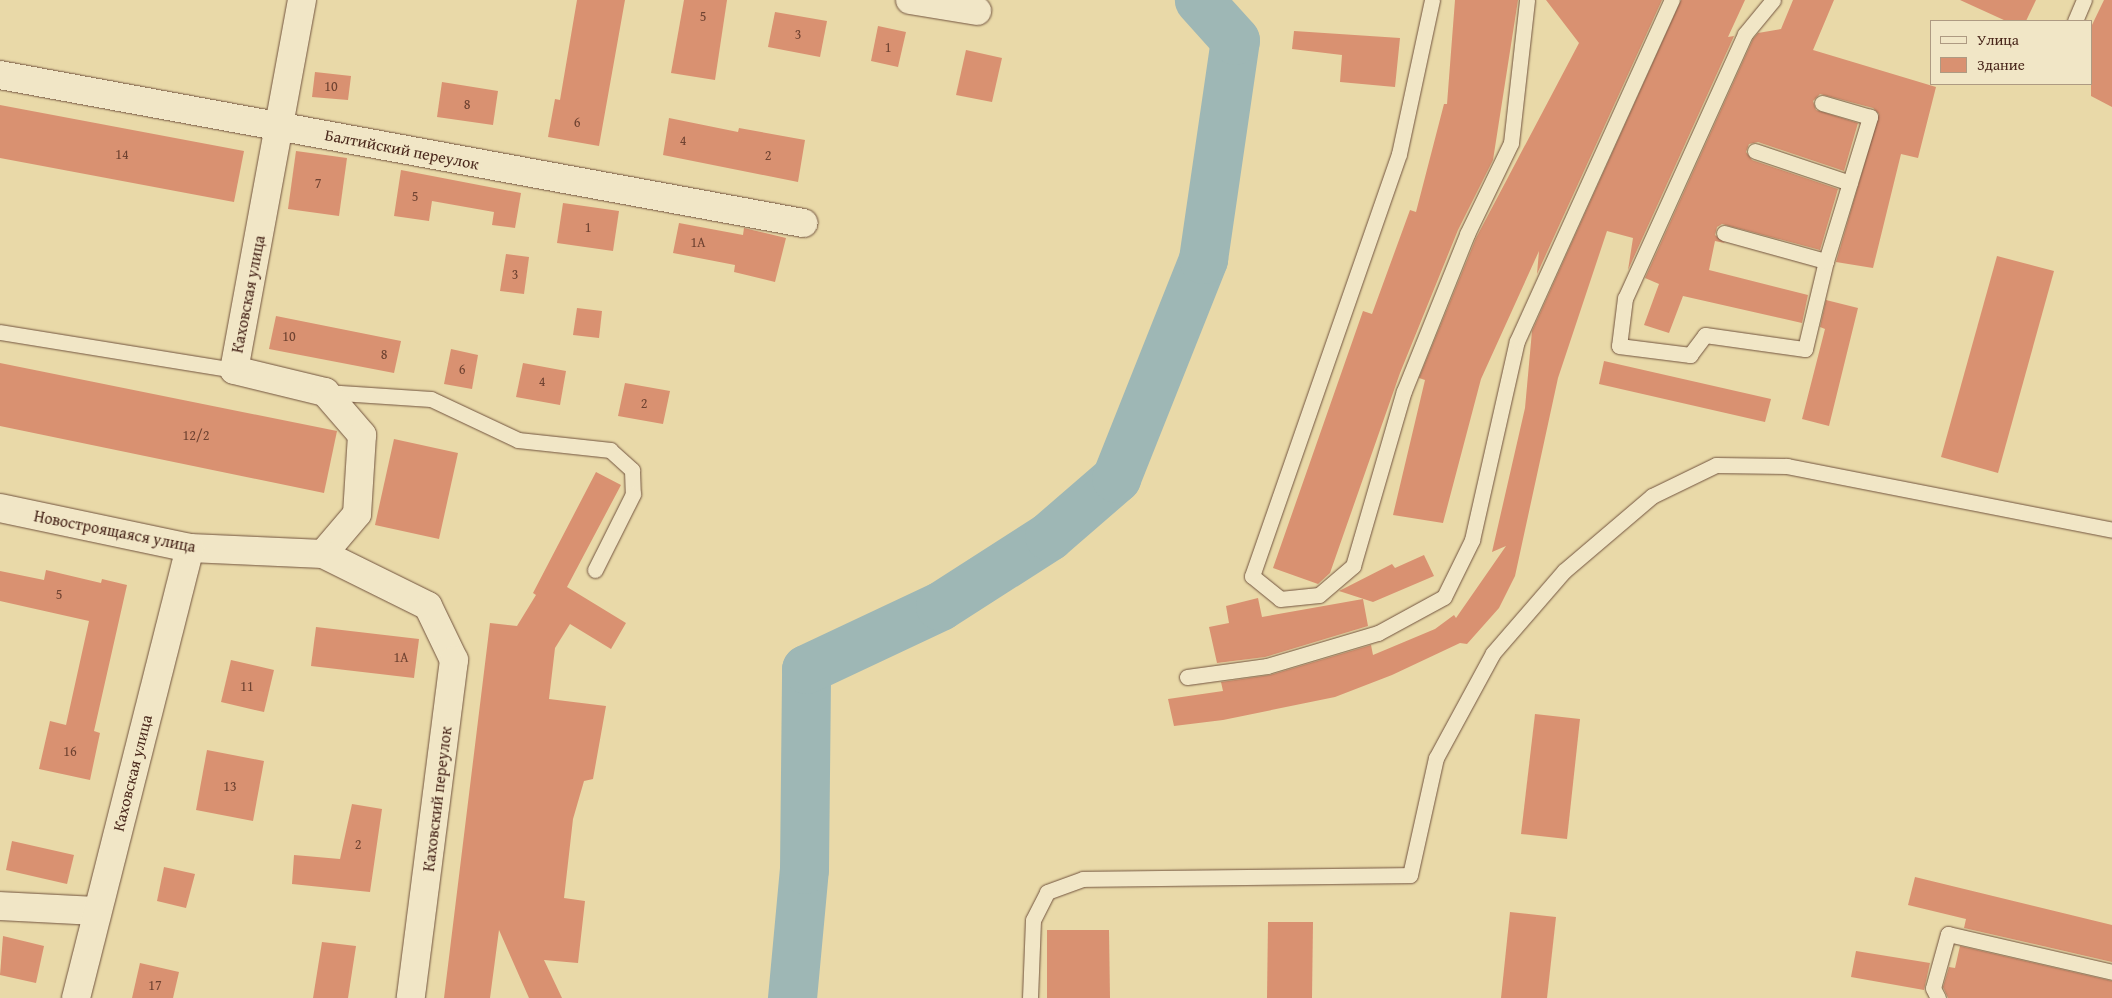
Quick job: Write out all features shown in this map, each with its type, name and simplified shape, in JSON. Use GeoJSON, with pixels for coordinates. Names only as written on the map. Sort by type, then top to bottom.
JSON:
{"type":"FeatureCollection","features":[{"type":"Feature","properties":{"kind":"street","name":"Каховская улица"},"geometry":{"type":"LineString","coordinates":[[302,0],[234,370],[325,392]]}},
{"type":"Feature","properties":{"kind":"street"},"geometry":{"type":"LineString","coordinates":[[910,0],[977,11]]}},
{"type":"Feature","properties":{"kind":"street","name":"Балтийский переулок"},"geometry":{"type":"LineString","coordinates":[[0,75],[803,223]]}},
{"type":"Feature","properties":{"kind":"street"},"geometry":{"type":"LineString","coordinates":[[323,554],[357,514],[362,435],[325,392]]}},
{"type":"Feature","properties":{"kind":"street","name":"Новостроящаяся улица"},"geometry":{"type":"LineString","coordinates":[[0,508],[190,548],[323,554],[428,606]]}},
{"type":"Feature","properties":{"kind":"street","name":"Каховская улица"},"geometry":{"type":"LineString","coordinates":[[76,998],[190,548]]}},
{"type":"Feature","properties":{"kind":"street","name":"Каховский переулок"},"geometry":{"type":"LineString","coordinates":[[412,998],[454,660],[428,606]]}},
{"type":"Feature","properties":{"kind":"street"},"geometry":{"type":"LineString","coordinates":[[0,906],[97,911]]}},
{"type":"Feature","properties":{"kind":"lane"},"geometry":{"type":"LineString","coordinates":[[1432,0],[1399,154],[1252,576],[1280,599],[1319,595],[1353,566],[1404,391],[1467,234],[1511,143],[1527,0]]}},
{"type":"Feature","properties":{"kind":"lane"},"geometry":{"type":"LineString","coordinates":[[1187,677],[1267,666],[1378,633],[1444,597],[1472,540],[1517,341],[1672,0]]}},
{"type":"Feature","properties":{"kind":"lane"},"geometry":{"type":"LineString","coordinates":[[1773,0],[1744,34],[1625,298],[1619,346],[1690,355],[1705,335],[1805,349],[1826,261],[1870,118],[1822,104]]}},
{"type":"Feature","properties":{"kind":"lane"},"geometry":{"type":"LineString","coordinates":[[2075,20],[2084,0]]}},
{"type":"Feature","properties":{"kind":"lane"},"geometry":{"type":"LineString","coordinates":[[1755,151],[1850,183]]}},
{"type":"Feature","properties":{"kind":"lane"},"geometry":{"type":"LineString","coordinates":[[1724,233],[1826,261]]}},
{"type":"Feature","properties":{"kind":"lane"},"geometry":{"type":"LineString","coordinates":[[0,332],[234,370]]}},
{"type":"Feature","properties":{"kind":"lane"},"geometry":{"type":"LineString","coordinates":[[325,392],[431,399],[518,440],[610,450],[632,470],[633,494],[595,570]]}},
{"type":"Feature","properties":{"kind":"lane"},"geometry":{"type":"LineString","coordinates":[[1030,998],[1032,920],[1047,892],[1083,878],[1410,875],[1436,758],[1493,653],[1571,564],[1652,496],[1716,465],[1787,466],[2112,530]]}},
{"type":"Feature","properties":{"kind":"lane"},"geometry":{"type":"LineString","coordinates":[[1938,998],[1934,988],[1948,934],[2112,972]]}},
{"type":"Feature","properties":{"kind":"building"},"geometry":{"type":"Polygon","coordinates":[[[577,0],[625,0],[599,146],[548,137],[555,99],[560,100],[577,0]]]}},
{"type":"Feature","properties":{"kind":"building"},"geometry":{"type":"Polygon","coordinates":[[[684,0],[727,0],[715,80],[671,73],[684,0]]]}},
{"type":"Feature","properties":{"kind":"building"},"geometry":{"type":"Polygon","coordinates":[[[1455,0],[1518,0],[1493,160],[1458,230],[1400,373],[1330,573],[1318,584],[1273,568],[1363,311],[1372,314],[1410,210],[1416,212],[1444,104],[1447,104],[1455,0]]]}},
{"type":"Feature","properties":{"kind":"building"},"geometry":{"type":"Polygon","coordinates":[[[1546,0],[1662,0],[1537,274],[1539,251],[1481,379],[1443,523],[1393,515],[1425,380],[1419,378],[1476,238],[1579,43],[1546,0]]]}},
{"type":"Feature","properties":{"kind":"building"},"geometry":{"type":"Polygon","coordinates":[[[1681,0],[1745,0],[1728,37],[1734,36],[1628,270],[1633,238],[1607,231],[1558,378],[1515,576],[1499,608],[1467,644],[1460,643],[1392,675],[1335,697],[1223,720],[1174,726],[1168,699],[1223,691],[1221,682],[1270,675],[1371,645],[1373,655],[1435,629],[1454,615],[1456,618],[1506,546],[1492,552],[1525,408],[1532,331],[1681,0]]]}},
{"type":"Feature","properties":{"kind":"building"},"geometry":{"type":"Polygon","coordinates":[[[1793,0],[1834,0],[1813,50],[1936,87],[1918,158],[1901,154],[1873,268],[1836,262],[1879,114],[1873,108],[1820,94],[1813,101],[1816,110],[1858,123],[1844,171],[1758,142],[1749,144],[1746,152],[1752,160],[1838,189],[1820,250],[1722,224],[1717,227],[1715,235],[1725,243],[1715,241],[1709,270],[1808,295],[1802,323],[1683,296],[1669,333],[1644,325],[1659,284],[1645,278],[1753,39],[1758,33],[1781,29],[1793,0]]]}},
{"type":"Feature","properties":{"kind":"building"},"geometry":{"type":"Polygon","coordinates":[[[1960,0],[2036,0],[2026,20],[2004,20],[1960,0]]]}},
{"type":"Feature","properties":{"kind":"building"},"geometry":{"type":"Polygon","coordinates":[[[2104,0],[2112,0],[2112,107],[2091,96],[2092,25],[2104,0]]]}},
{"type":"Feature","properties":{"kind":"building"},"geometry":{"type":"Polygon","coordinates":[[[775,12],[827,21],[820,57],[768,47],[775,12]]]}},
{"type":"Feature","properties":{"kind":"building"},"geometry":{"type":"Polygon","coordinates":[[[878,26],[906,32],[898,67],[871,61],[878,26]]]}},
{"type":"Feature","properties":{"kind":"building"},"geometry":{"type":"Polygon","coordinates":[[[1294,31],[1400,38],[1395,87],[1340,82],[1342,55],[1292,49],[1294,31]]]}},
{"type":"Feature","properties":{"kind":"building"},"geometry":{"type":"Polygon","coordinates":[[[966,50],[1002,58],[992,102],[956,95],[966,50]]]}},
{"type":"Feature","properties":{"kind":"building"},"geometry":{"type":"Polygon","coordinates":[[[315,72],[351,76],[348,100],[312,97],[315,72]]]}},
{"type":"Feature","properties":{"kind":"building"},"geometry":{"type":"Polygon","coordinates":[[[442,82],[498,91],[493,125],[437,117],[442,82]]]}},
{"type":"Feature","properties":{"kind":"building"},"geometry":{"type":"Polygon","coordinates":[[[0,105],[244,151],[234,202],[0,158],[0,105]]]}},
{"type":"Feature","properties":{"kind":"building"},"geometry":{"type":"Polygon","coordinates":[[[669,118],[738,132],[739,128],[805,140],[798,182],[663,155],[669,118]]]}},
{"type":"Feature","properties":{"kind":"building"},"geometry":{"type":"Polygon","coordinates":[[[296,151],[347,158],[339,216],[288,209],[296,151]]]}},
{"type":"Feature","properties":{"kind":"building"},"geometry":{"type":"Polygon","coordinates":[[[401,170],[521,193],[515,228],[492,225],[494,212],[432,201],[429,221],[394,216],[401,170]]]}},
{"type":"Feature","properties":{"kind":"building"},"geometry":{"type":"Polygon","coordinates":[[[563,203],[619,211],[613,251],[557,243],[563,203]]]}},
{"type":"Feature","properties":{"kind":"building"},"geometry":{"type":"Polygon","coordinates":[[[679,223],[743,235],[744,228],[786,238],[775,282],[734,272],[735,265],[673,253],[679,223]]]}},
{"type":"Feature","properties":{"kind":"building"},"geometry":{"type":"Polygon","coordinates":[[[506,254],[529,257],[524,294],[500,291],[506,254]]]}},
{"type":"Feature","properties":{"kind":"building"},"geometry":{"type":"Polygon","coordinates":[[[1997,256],[2054,271],[1998,473],[1941,457],[1997,256]]]}},
{"type":"Feature","properties":{"kind":"building"},"geometry":{"type":"Polygon","coordinates":[[[1826,300],[1858,308],[1829,426],[1802,419],[1825,329],[1820,327],[1826,300]]]}},
{"type":"Feature","properties":{"kind":"building"},"geometry":{"type":"Polygon","coordinates":[[[577,308],[602,311],[599,338],[573,335],[577,308]]]}},
{"type":"Feature","properties":{"kind":"building"},"geometry":{"type":"Polygon","coordinates":[[[276,316],[401,341],[394,373],[269,349],[276,316]]]}},
{"type":"Feature","properties":{"kind":"building"},"geometry":{"type":"Polygon","coordinates":[[[451,349],[478,355],[472,389],[444,384],[451,349]]]}},
{"type":"Feature","properties":{"kind":"building"},"geometry":{"type":"Polygon","coordinates":[[[1604,361],[1771,399],[1765,422],[1599,384],[1604,361]]]}},
{"type":"Feature","properties":{"kind":"building"},"geometry":{"type":"Polygon","coordinates":[[[0,363],[337,431],[324,493],[0,426],[0,363]]]}},
{"type":"Feature","properties":{"kind":"building"},"geometry":{"type":"Polygon","coordinates":[[[523,363],[566,371],[560,405],[516,397],[523,363]]]}},
{"type":"Feature","properties":{"kind":"building"},"geometry":{"type":"Polygon","coordinates":[[[625,383],[670,391],[663,424],[618,416],[625,383]]]}},
{"type":"Feature","properties":{"kind":"building"},"geometry":{"type":"Polygon","coordinates":[[[394,439],[458,453],[439,539],[375,525],[394,439]]]}},
{"type":"Feature","properties":{"kind":"building"},"geometry":{"type":"Polygon","coordinates":[[[596,472],[621,485],[567,587],[626,623],[611,649],[570,624],[555,648],[549,699],[606,706],[593,779],[584,781],[573,819],[564,898],[585,901],[578,963],[544,960],[562,998],[529,998],[499,930],[490,998],[444,998],[490,623],[517,626],[536,595],[533,593],[596,472]]]}},
{"type":"Feature","properties":{"kind":"building"},"geometry":{"type":"Polygon","coordinates":[[[1424,555],[1434,576],[1373,602],[1339,591],[1392,564],[1395,568],[1424,555]]]}},
{"type":"Feature","properties":{"kind":"building"},"geometry":{"type":"Polygon","coordinates":[[[46,570],[101,583],[102,579],[127,585],[94,731],[100,733],[90,780],[39,769],[50,721],[66,725],[89,621],[0,601],[0,571],[44,580],[46,570]]]}},
{"type":"Feature","properties":{"kind":"building"},"geometry":{"type":"Polygon","coordinates":[[[1258,598],[1262,617],[1363,599],[1368,626],[1265,657],[1217,663],[1209,627],[1229,623],[1226,606],[1258,598]]]}},
{"type":"Feature","properties":{"kind":"building"},"geometry":{"type":"Polygon","coordinates":[[[316,627],[419,639],[414,678],[311,666],[316,627]]]}},
{"type":"Feature","properties":{"kind":"building"},"geometry":{"type":"Polygon","coordinates":[[[231,660],[274,670],[264,712],[221,702],[231,660]]]}},
{"type":"Feature","properties":{"kind":"building"},"geometry":{"type":"Polygon","coordinates":[[[1535,714],[1580,719],[1567,839],[1521,834],[1535,714]]]}},
{"type":"Feature","properties":{"kind":"building"},"geometry":{"type":"Polygon","coordinates":[[[207,750],[264,761],[253,821],[196,810],[207,750]]]}},
{"type":"Feature","properties":{"kind":"building"},"geometry":{"type":"Polygon","coordinates":[[[352,804],[382,809],[370,892],[292,884],[294,855],[340,859],[352,804]]]}},
{"type":"Feature","properties":{"kind":"building"},"geometry":{"type":"Polygon","coordinates":[[[12,841],[74,855],[67,884],[6,870],[12,841]]]}},
{"type":"Feature","properties":{"kind":"building"},"geometry":{"type":"Polygon","coordinates":[[[164,867],[195,874],[186,908],[157,901],[164,867]]]}},
{"type":"Feature","properties":{"kind":"building"},"geometry":{"type":"Polygon","coordinates":[[[1915,877],[2112,925],[2112,962],[1964,928],[1966,919],[1908,905],[1915,877]]]}},
{"type":"Feature","properties":{"kind":"building"},"geometry":{"type":"Polygon","coordinates":[[[1510,912],[1556,917],[1547,998],[1501,998],[1510,912]]]}},
{"type":"Feature","properties":{"kind":"building"},"geometry":{"type":"Polygon","coordinates":[[[1268,922],[1313,922],[1312,998],[1267,998],[1268,922]]]}},
{"type":"Feature","properties":{"kind":"building"},"geometry":{"type":"Polygon","coordinates":[[[1047,930],[1109,930],[1110,998],[1047,998],[1047,930]]]}},
{"type":"Feature","properties":{"kind":"building"},"geometry":{"type":"Polygon","coordinates":[[[3,936],[44,946],[36,983],[0,975],[3,936]]]}},
{"type":"Feature","properties":{"kind":"building"},"geometry":{"type":"Polygon","coordinates":[[[322,942],[356,946],[348,998],[313,998],[322,942]]]}},
{"type":"Feature","properties":{"kind":"building"},"geometry":{"type":"Polygon","coordinates":[[[1960,946],[2112,981],[2112,998],[1948,998],[1943,987],[1949,967],[1955,968],[1960,946]]]}},
{"type":"Feature","properties":{"kind":"building"},"geometry":{"type":"Polygon","coordinates":[[[1856,951],[1930,963],[1924,990],[1851,977],[1856,951]]]}},
{"type":"Feature","properties":{"kind":"building"},"geometry":{"type":"Polygon","coordinates":[[[140,963],[179,972],[173,998],[132,998],[140,963]]]}},
{"type":"Feature","properties":{"kind":"waterway"},"geometry":{"type":"LineString","coordinates":[[792,998],[804,869],[806,669],[940,606],[1049,536],[1116,478],[1203,259],[1235,40],[1199,0]]}}]}
